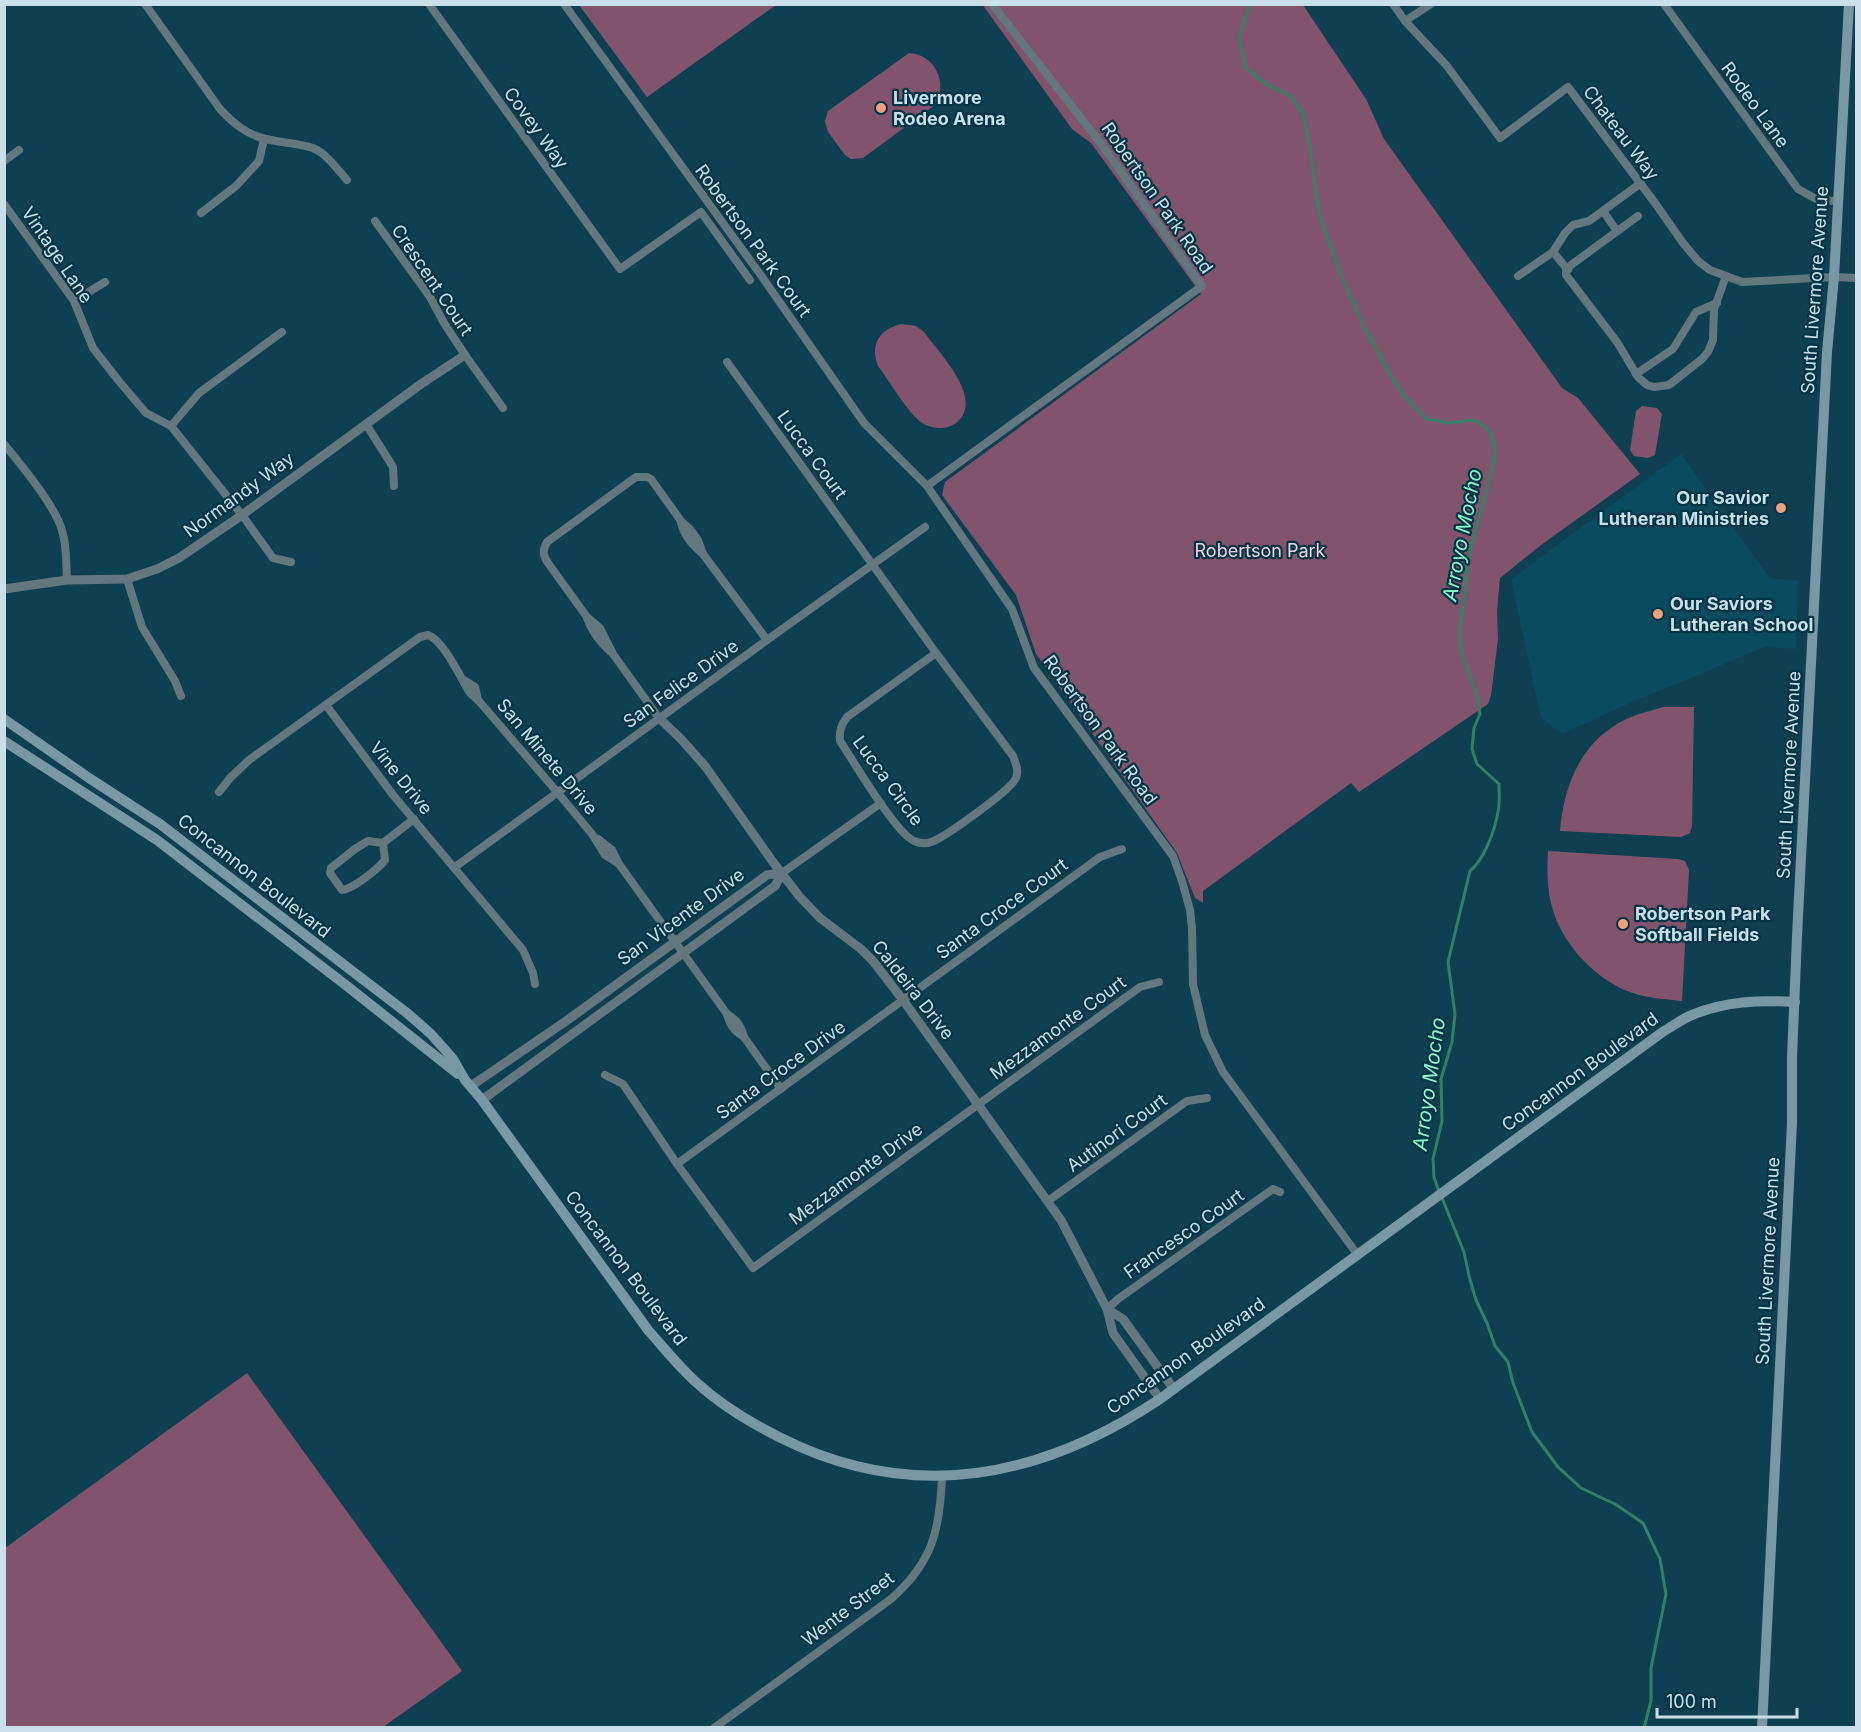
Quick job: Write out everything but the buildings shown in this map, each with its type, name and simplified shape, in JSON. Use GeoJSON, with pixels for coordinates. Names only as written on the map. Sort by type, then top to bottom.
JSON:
{"type":"FeatureCollection","features":[{"type":"Feature","properties":{"kind":"main road","name":"South Livermore Avenue"},"geometry":{"type":"LineString","coordinates":[[1762,1728],[1792,1123],[1792,1058],[1827,359],[1834,277],[1849,4]]}},
{"type":"Feature","properties":{"kind":"main road","name":"Concannon Boulevard"},"geometry":{"type":"LineString","coordinates":[[4,719],[79,772],[160,824],[407,1013],[431,1034],[453,1059],[468,1083],[648,1330],[698,1384],[728,1408],[760,1428],[805,1450],[844,1464],[887,1473],[942,1476],[986,1472],[1011,1467],[1077,1446],[1160,1399],[1664,1031],[1690,1015],[1717,1006],[1748,1001],[1795,1002]]}},
{"type":"Feature","properties":{"kind":"main road","name":"Concannon Boulevard"},"geometry":{"type":"LineString","coordinates":[[4,741],[158,840],[468,1083]]}},
{"type":"Feature","properties":{"kind":"street"},"geometry":{"type":"LineString","coordinates":[[145,4],[220,109],[232,122],[248,133],[264,139],[314,148],[326,156],[347,180]]}},
{"type":"Feature","properties":{"kind":"street","name":"Covey Way"},"geometry":{"type":"LineString","coordinates":[[429,4],[620,269],[701,212],[750,280]]}},
{"type":"Feature","properties":{"kind":"street","name":"Robertson Park Court"},"geometry":{"type":"LineString","coordinates":[[564,4],[760,274],[864,423],[927,486]]}},
{"type":"Feature","properties":{"kind":"street","name":"Robertson Park Road"},"geometry":{"type":"LineString","coordinates":[[992,4],[1102,145],[1202,286],[927,486],[1012,609],[1034,668],[1173,856],[1190,910],[1193,984],[1205,1035],[1223,1072],[1357,1254]]}},
{"type":"Feature","properties":{"kind":"street","name":"Chateau Way"},"geometry":{"type":"LineString","coordinates":[[1393,4],[1405,21],[1447,66],[1500,138],[1568,87],[1683,243],[1698,261],[1710,270],[1742,282],[1857,278]]}},
{"type":"Feature","properties":{"kind":"street"},"geometry":{"type":"LineString","coordinates":[[1405,21],[1431,4]]}},
{"type":"Feature","properties":{"kind":"street","name":"Rodeo Lane"},"geometry":{"type":"LineString","coordinates":[[1664,4],[1798,189],[1818,200],[1837,201]]}},
{"type":"Feature","properties":{"kind":"street"},"geometry":{"type":"LineString","coordinates":[[201,213],[236,186],[259,161],[264,139]]}},
{"type":"Feature","properties":{"kind":"street"},"geometry":{"type":"LineString","coordinates":[[4,161],[19,150]]}},
{"type":"Feature","properties":{"kind":"street"},"geometry":{"type":"LineString","coordinates":[[1518,276],[1553,252],[1573,225],[1589,220],[1641,183]]}},
{"type":"Feature","properties":{"kind":"street","name":"Vintage Lane"},"geometry":{"type":"LineString","coordinates":[[4,204],[74,301],[93,348],[118,380],[146,413],[171,426],[273,558],[291,561]]}},
{"type":"Feature","properties":{"kind":"street"},"geometry":{"type":"LineString","coordinates":[[1603,211],[1617,231]]}},
{"type":"Feature","properties":{"kind":"street"},"geometry":{"type":"LineString","coordinates":[[1638,216],[1568,270],[1566,274],[1601,320],[1636,374],[1647,385],[1669,386],[1702,359],[1712,346],[1712,323],[1726,276]]}},
{"type":"Feature","properties":{"kind":"street","name":"Crescent Court"},"geometry":{"type":"LineString","coordinates":[[375,221],[430,297],[465,355],[504,408]]}},
{"type":"Feature","properties":{"kind":"street"},"geometry":{"type":"LineString","coordinates":[[1553,252],[1568,270]]}},
{"type":"Feature","properties":{"kind":"street"},"geometry":{"type":"LineString","coordinates":[[74,301],[105,282]]}},
{"type":"Feature","properties":{"kind":"street"},"geometry":{"type":"LineString","coordinates":[[1636,374],[1673,350],[1696,312],[1717,303]]}},
{"type":"Feature","properties":{"kind":"street"},"geometry":{"type":"LineString","coordinates":[[171,426],[199,393],[282,332]]}},
{"type":"Feature","properties":{"kind":"street","name":"Normandy Way"},"geometry":{"type":"LineString","coordinates":[[4,589],[67,580],[127,579],[157,569],[178,558],[242,515],[465,355]]}},
{"type":"Feature","properties":{"kind":"street","name":"Lucca Court"},"geometry":{"type":"LineString","coordinates":[[727,362],[873,565]]}},
{"type":"Feature","properties":{"kind":"street"},"geometry":{"type":"LineString","coordinates":[[366,424],[393,467],[394,486]]}},
{"type":"Feature","properties":{"kind":"street"},"geometry":{"type":"LineString","coordinates":[[4,444],[59,521],[67,580]]}},
{"type":"Feature","properties":{"kind":"street"},"geometry":{"type":"LineString","coordinates":[[659,718],[613,654],[592,633],[587,617],[544,556],[543,549],[547,542],[636,477],[651,479],[681,521],[698,540],[704,554],[766,640]]}},
{"type":"Feature","properties":{"kind":"street","name":"San Felice Drive"},"geometry":{"type":"LineString","coordinates":[[455,867],[925,527]]}},
{"type":"Feature","properties":{"kind":"street","name":"Lucca Circle"},"geometry":{"type":"LineString","coordinates":[[873,565],[1013,756],[1017,766],[1017,776],[1009,787],[934,842],[927,843],[912,840],[904,834],[840,741],[841,724],[848,717],[936,653]]}},
{"type":"Feature","properties":{"kind":"street"},"geometry":{"type":"LineString","coordinates":[[127,579],[142,627],[176,681],[181,696]]}},
{"type":"Feature","properties":{"kind":"street","name":"San Minete Drive"},"geometry":{"type":"LineString","coordinates":[[326,705],[420,637],[428,635],[436,640],[463,679],[475,687],[478,700],[592,834],[605,855],[619,864],[727,1014],[735,1019],[742,1028],[744,1037],[781,1089]]}},
{"type":"Feature","properties":{"kind":"street"},"geometry":{"type":"LineString","coordinates":[[219,792],[243,765],[326,705]]}},
{"type":"Feature","properties":{"kind":"street","name":"Vine Drive"},"geometry":{"type":"LineString","coordinates":[[326,705],[372,768],[523,950],[535,984]]}},
{"type":"Feature","properties":{"kind":"street","name":"Caldeira Drive"},"geometry":{"type":"LineString","coordinates":[[659,718],[705,766],[782,873],[820,918],[861,949],[903,1000],[1048,1201],[1071,1239],[1107,1309],[1113,1333],[1160,1399]]}},
{"type":"Feature","properties":{"kind":"street"},"geometry":{"type":"LineString","coordinates":[[782,873],[881,803]]}},
{"type":"Feature","properties":{"kind":"street"},"geometry":{"type":"LineString","coordinates":[[383,843],[385,860],[380,866],[347,889],[342,890],[330,873],[331,868],[368,841],[383,843],[414,819]]}},
{"type":"Feature","properties":{"kind":"street","name":"Santa Croce Court"},"geometry":{"type":"LineString","coordinates":[[903,1000],[1100,857],[1122,849]]}},
{"type":"Feature","properties":{"kind":"street","name":"San Vicente Drive"},"geometry":{"type":"LineString","coordinates":[[468,1083],[569,1019],[767,875],[782,873]]}},
{"type":"Feature","properties":{"kind":"street","name":"San Vicente Drive"},"geometry":{"type":"LineString","coordinates":[[482,1100],[775,886],[782,873]]}},
{"type":"Feature","properties":{"kind":"street","name":"Mezzamonte Court"},"geometry":{"type":"LineString","coordinates":[[977,1104],[1140,987],[1159,982]]}},
{"type":"Feature","properties":{"kind":"street","name":"Santa Croce Drive"},"geometry":{"type":"LineString","coordinates":[[677,1164],[903,1000]]}},
{"type":"Feature","properties":{"kind":"street"},"geometry":{"type":"LineString","coordinates":[[605,1075],[622,1084],[677,1164]]}},
{"type":"Feature","properties":{"kind":"street","name":"Autinori Court"},"geometry":{"type":"LineString","coordinates":[[1048,1201],[1187,1101],[1207,1098]]}},
{"type":"Feature","properties":{"kind":"street","name":"Mezzamonte Drive"},"geometry":{"type":"LineString","coordinates":[[677,1164],[753,1268],[977,1104]]}},
{"type":"Feature","properties":{"kind":"street","name":"Francesco Court"},"geometry":{"type":"LineString","coordinates":[[1107,1309],[1273,1189],[1280,1192]]}},
{"type":"Feature","properties":{"kind":"street","name":"Caldeira Drive"},"geometry":{"type":"LineString","coordinates":[[1107,1309],[1123,1319],[1173,1388]]}},
{"type":"Feature","properties":{"kind":"street","name":"Wente Street"},"geometry":{"type":"LineString","coordinates":[[714,1728],[905,1587],[929,1551],[939,1518],[942,1476]]}},
{"type":"Feature","properties":{"kind":"shaded area","name":"Our Saviors Lutheran School"},"geometry":{"type":"Polygon","coordinates":[[[1681,454],[1770,578],[1798,581],[1796,649],[1765,647],[1562,734],[1541,718],[1511,579],[1681,454]]]}},
{"type":"Feature","properties":{"kind":"green space","name":"Robertson Park"},"geometry":{"type":"Polygon","coordinates":[[[982,4],[1303,5],[1366,99],[1384,139],[1562,388],[1578,398],[1640,474],[1541,545],[1500,578],[1497,611],[1498,639],[1488,704],[1359,792],[1351,783],[1203,891],[1203,903],[1195,898],[1177,853],[1036,654],[1016,595],[942,495],[945,482],[1201,294],[1091,143],[1072,129],[982,4]]]}},
{"type":"Feature","properties":{"kind":"green space"},"geometry":{"type":"Polygon","coordinates":[[[579,5],[776,5],[647,97],[579,5]]]}},
{"type":"Feature","properties":{"kind":"green space","name":"Livermore Rodeo Arena"},"geometry":{"type":"Polygon","coordinates":[[[909,53],[926,58],[937,71],[940,88],[935,105],[863,158],[851,159],[845,155],[828,132],[825,121],[828,111],[909,53]]]}},
{"type":"Feature","properties":{"kind":"green space"},"geometry":{"type":"Polygon","coordinates":[[[901,324],[916,326],[924,332],[957,377],[966,402],[964,413],[956,423],[944,428],[936,428],[918,420],[878,366],[875,351],[878,339],[887,330],[901,324]]]}},
{"type":"Feature","properties":{"kind":"green space"},"geometry":{"type":"Polygon","coordinates":[[[1642,406],[1657,408],[1662,414],[1655,455],[1648,458],[1634,456],[1630,450],[1636,411],[1642,406]]]}},
{"type":"Feature","properties":{"kind":"green space"},"geometry":{"type":"Polygon","coordinates":[[[1663,707],[1694,707],[1690,833],[1681,837],[1560,831],[1566,794],[1572,777],[1580,761],[1591,747],[1618,723],[1663,707]]]}},
{"type":"Feature","properties":{"kind":"green space","name":"Robertson Park Softball Fields"},"geometry":{"type":"Polygon","coordinates":[[[1548,851],[1685,861],[1689,870],[1682,1001],[1647,997],[1627,991],[1602,977],[1580,957],[1563,933],[1552,907],[1548,879],[1548,851]]]}},
{"type":"Feature","properties":{"kind":"green space"},"geometry":{"type":"Polygon","coordinates":[[[247,1373],[462,1671],[383,1727],[5,1727],[5,1548],[247,1373]]]}},
{"type":"Feature","properties":{"kind":"waterway","name":"Arroyo Mocho"},"geometry":{"type":"LineString","coordinates":[[1250,4],[1239,38],[1246,68],[1266,84],[1290,96],[1303,114],[1319,214],[1341,275],[1364,327],[1404,396],[1426,419],[1450,423],[1473,420],[1484,426],[1491,434],[1495,449],[1494,463],[1468,559],[1460,626],[1461,652],[1477,695],[1480,714],[1474,728],[1472,749],[1477,764],[1499,784],[1499,805],[1497,819],[1488,844],[1480,860],[1470,871],[1448,962],[1455,1014],[1452,1042],[1441,1079],[1442,1121],[1433,1159],[1434,1177],[1439,1192]]}},
{"type":"Feature","properties":{"kind":"waterway","name":"Arroyo Mocho"},"geometry":{"type":"LineString","coordinates":[[1442,1198],[1464,1252],[1476,1300],[1495,1346],[1508,1362],[1513,1383],[1532,1432],[1558,1467],[1581,1488],[1615,1504],[1643,1523],[1660,1559],[1666,1594],[1651,1668],[1651,1701],[1644,1728]]}},
{"type":"Feature","properties":{"kind":"place","name":"Livermore Rodeo Arena"},"geometry":{"type":"Point","coordinates":[881,108]}},
{"type":"Feature","properties":{"kind":"place","name":"Our Savior Lutheran Ministries"},"geometry":{"type":"Point","coordinates":[1781,508]}},
{"type":"Feature","properties":{"kind":"place","name":"Our Saviors Lutheran School"},"geometry":{"type":"Point","coordinates":[1658,614]}},
{"type":"Feature","properties":{"kind":"place","name":"Robertson Park Softball Fields"},"geometry":{"type":"Point","coordinates":[1623,924]}}]}
